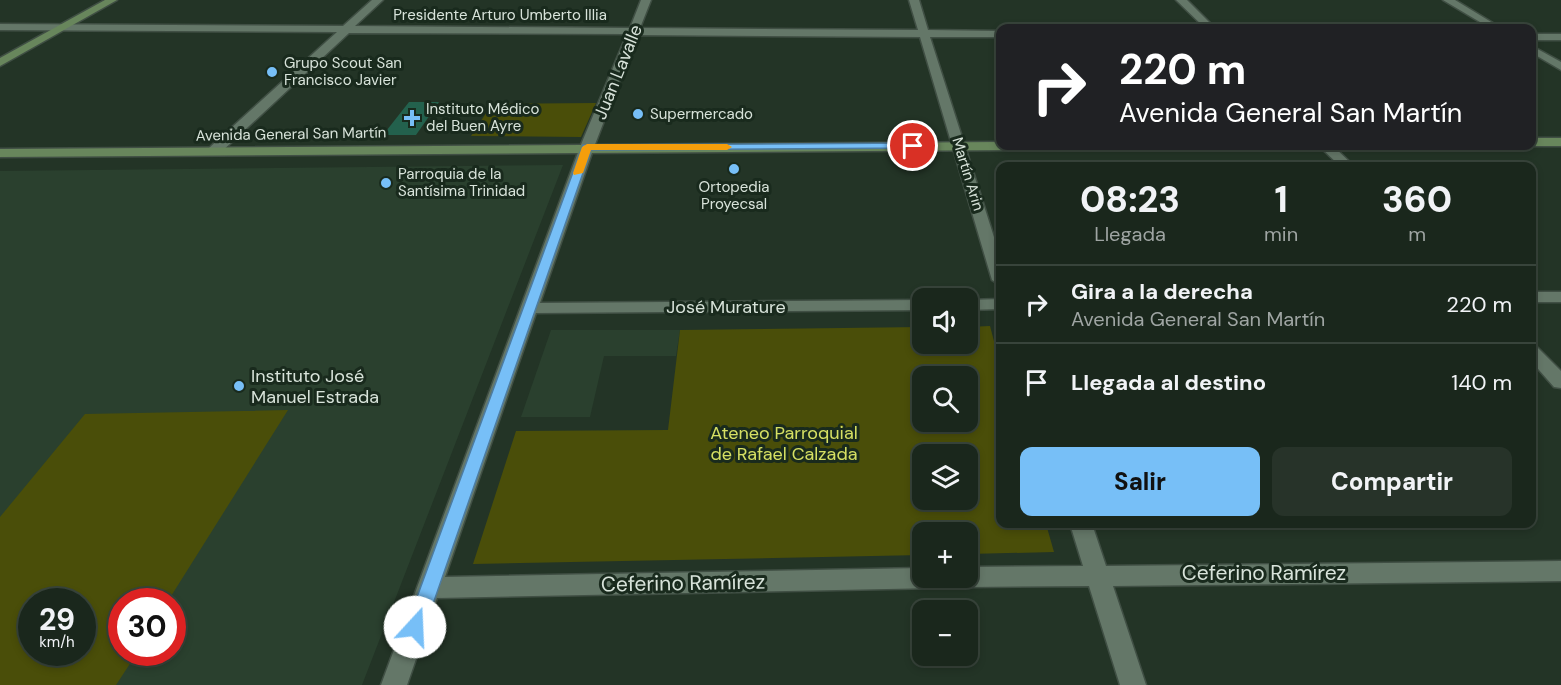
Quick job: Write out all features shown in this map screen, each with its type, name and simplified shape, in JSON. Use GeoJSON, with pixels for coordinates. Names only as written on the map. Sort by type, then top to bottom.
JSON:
{"type":"FeatureCollection","features":[{"type":"Feature","properties":{"kind":"main road"},"geometry":{"type":"LineString","coordinates":[[0,63],[112,0]]}},
{"type":"Feature","properties":{"kind":"main road"},"geometry":{"type":"LineString","coordinates":[[1536,142],[1561,142]]}},
{"type":"Feature","properties":{"kind":"main road","name":"Avenida General San Martín"},"geometry":{"type":"LineString","coordinates":[[0,153],[587,147],[996,146]]}},
{"type":"Feature","properties":{"kind":"street"},"geometry":{"type":"LineString","coordinates":[[214,151],[378,0]]}},
{"type":"Feature","properties":{"kind":"street","name":"Juan Lavalle"},"geometry":{"type":"LineString","coordinates":[[394,685],[587,147],[646,0]]}},
{"type":"Feature","properties":{"kind":"street","name":"Martín Arin"},"geometry":{"type":"LineString","coordinates":[[914,0],[996,267]]}},
{"type":"Feature","properties":{"kind":"street"},"geometry":{"type":"LineString","coordinates":[[1181,0],[1206,24]]}},
{"type":"Feature","properties":{"kind":"street"},"geometry":{"type":"LineString","coordinates":[[1448,0],[1489,24]]}},
{"type":"Feature","properties":{"kind":"street","name":"Presidente Arturo Umberto Illia"},"geometry":{"type":"LineString","coordinates":[[0,27],[996,34]]}},
{"type":"Feature","properties":{"kind":"street"},"geometry":{"type":"LineString","coordinates":[[1536,37],[1561,37]]}},
{"type":"Feature","properties":{"kind":"street"},"geometry":{"type":"LineString","coordinates":[[1536,52],[1561,67]]}},
{"type":"Feature","properties":{"kind":"street"},"geometry":{"type":"LineString","coordinates":[[1330,150],[1343,162]]}},
{"type":"Feature","properties":{"kind":"street"},"geometry":{"type":"LineString","coordinates":[[1536,297],[1561,297]]}},
{"type":"Feature","properties":{"kind":"street"},"geometry":{"type":"LineString","coordinates":[[978,305],[996,304]]}},
{"type":"Feature","properties":{"kind":"street","name":"José Murature"},"geometry":{"type":"LineString","coordinates":[[529,308],[912,305]]}},
{"type":"Feature","properties":{"kind":"street"},"geometry":{"type":"LineString","coordinates":[[1536,356],[1561,382]]}},
{"type":"Feature","properties":{"kind":"street"},"geometry":{"type":"LineString","coordinates":[[1082,528],[1133,685]]}},
{"type":"Feature","properties":{"kind":"street","name":"Ceferino Ramírez"},"geometry":{"type":"LineString","coordinates":[[978,577],[1561,571]]}},
{"type":"Feature","properties":{"kind":"street","name":"Ceferino Ramírez"},"geometry":{"type":"LineString","coordinates":[[429,588],[912,578]]}},
{"type":"Feature","properties":{"kind":"shaded area","name":"Instituto José Manuel Estrada"},"geometry":{"type":"Polygon","coordinates":[[[563,165],[362,685],[0,685],[0,171],[563,165]]]}},
{"type":"Feature","properties":{"kind":"shaded area"},"geometry":{"type":"Polygon","coordinates":[[[551,330],[680,330],[676,356],[604,356],[590,417],[521,417],[551,330]]]}},
{"type":"Feature","properties":{"kind":"green space"},"geometry":{"type":"Polygon","coordinates":[[[596,103],[581,137],[471,136],[492,104],[596,103]]]}},
{"type":"Feature","properties":{"kind":"green space","name":"Ateneo Parroquial de Rafael Calzada"},"geometry":{"type":"Polygon","coordinates":[[[990,326],[996,349],[996,528],[1047,528],[1054,552],[978,554],[978,522],[912,522],[912,555],[473,564],[516,431],[668,430],[680,330],[912,327],[912,354],[978,354],[978,327],[990,326]]]}},
{"type":"Feature","properties":{"kind":"green space"},"geometry":{"type":"Polygon","coordinates":[[[288,410],[176,588],[108,588],[108,666],[128,666],[116,685],[0,685],[0,517],[85,414],[288,410]]]}},
{"type":"Feature","properties":{"kind":"building","name":"Instituto Médico del Buen Ayre"},"geometry":{"type":"Polygon","coordinates":[[[409,102],[439,102],[416,135],[383,135],[409,102]]]}},
{"type":"Feature","properties":{"kind":"slow traffic"},"geometry":{"type":"LineString","coordinates":[[578,173],[587,147],[727,147]]}},
{"type":"Feature","properties":{"kind":"place","name":"Grupo Scout San Francisco Javier"},"geometry":{"type":"Point","coordinates":[272,72]}},
{"type":"Feature","properties":{"kind":"place","name":"Supermercado"},"geometry":{"type":"Point","coordinates":[638,114]}},
{"type":"Feature","properties":{"kind":"place","name":"Instituto Médico del Buen Ayre"},"geometry":{"type":"Point","coordinates":[412,118]}},
{"type":"Feature","properties":{"kind":"place","name":"Ortopedia Proyecsal"},"geometry":{"type":"Point","coordinates":[734,169]}},
{"type":"Feature","properties":{"kind":"place","name":"Parroquia de la Santísima Trinidad"},"geometry":{"type":"Point","coordinates":[386,183]}},
{"type":"Feature","properties":{"kind":"place","name":"Instituto José Manuel Estrada"},"geometry":{"type":"Point","coordinates":[239,386]}},
{"type":"Feature","properties":{"kind":"route"},"geometry":{"type":"LineString","coordinates":[[415,627],[587,147],[913,146]]}}]}
